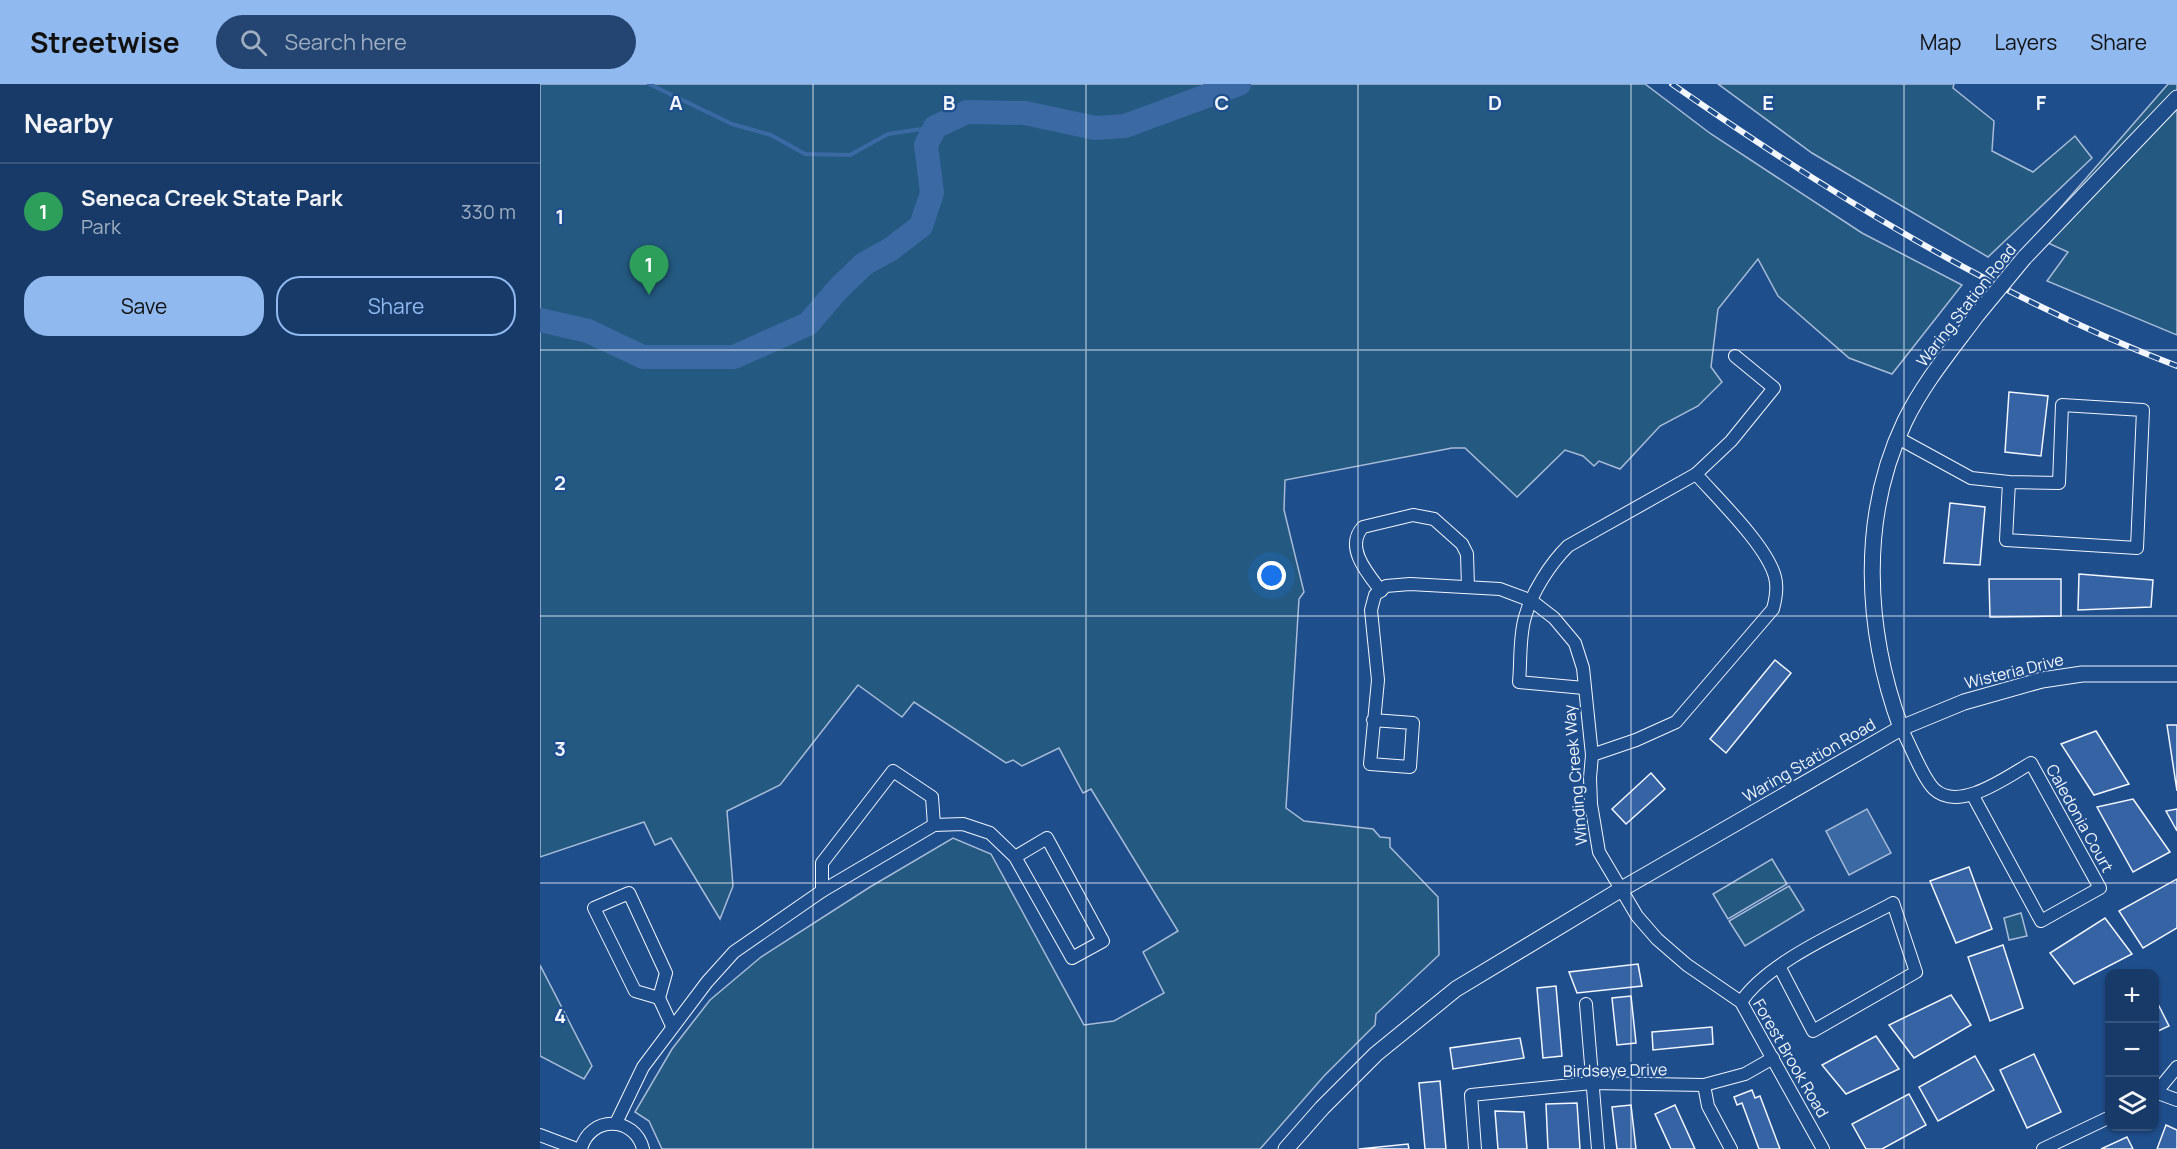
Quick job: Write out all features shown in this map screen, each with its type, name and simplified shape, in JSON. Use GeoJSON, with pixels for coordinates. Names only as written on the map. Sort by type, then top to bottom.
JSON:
{"type":"FeatureCollection","features":[{"type":"Feature","properties":{"kind":"street","name":"Waring Station Road"},"geometry":{"type":"LineString","coordinates":[[1287,1149],[1322,1108],[1376,1054],[1456,989],[1620,890],[1901,728],[1880,660],[1871,600],[1875,532],[1880,495],[1898,438],[1920,393],[1977,315],[2024,258],[2177,98]]}},
{"type":"Feature","properties":{"kind":"street"},"geometry":{"type":"LineString","coordinates":[[1532,601],[1556,559],[1568,546],[1696,474],[1731,441],[1774,388],[1735,356]]}},
{"type":"Feature","properties":{"kind":"street"},"geometry":{"type":"LineString","coordinates":[[1898,438],[1971,478],[2009,482],[2059,483],[2062,405],[2143,410],[2137,548],[2006,540],[2009,482]]}},
{"type":"Feature","properties":{"kind":"street"},"geometry":{"type":"LineString","coordinates":[[1593,755],[1676,722],[1773,609],[1778,594],[1775,575],[1771,567],[1757,543],[1696,474]]}},
{"type":"Feature","properties":{"kind":"street"},"geometry":{"type":"LineString","coordinates":[[1373,720],[1413,723],[1410,767],[1370,764],[1373,720],[1378,680],[1371,609],[1376,595],[1381,591],[1359,557],[1356,543],[1358,532],[1364,527],[1413,515],[1434,519],[1462,544],[1469,564],[1468,587]]}},
{"type":"Feature","properties":{"kind":"street","name":"Winding Creek Way"},"geometry":{"type":"LineString","coordinates":[[1381,591],[1386,586],[1410,584],[1500,589],[1532,601],[1554,618],[1575,643],[1583,668],[1593,755],[1590,778],[1596,840],[1599,852],[1620,890]]}},
{"type":"Feature","properties":{"kind":"street","name":"Winding Creek Way"},"geometry":{"type":"LineString","coordinates":[[1532,601],[1525,618],[1519,682],[1584,688]]}},
{"type":"Feature","properties":{"kind":"street","name":"Wisteria Drive"},"geometry":{"type":"LineString","coordinates":[[1901,728],[1964,702],[2042,680],[2082,674],[2177,674]]}},
{"type":"Feature","properties":{"kind":"street","name":"Caledonia Court"},"geometry":{"type":"LineString","coordinates":[[1901,728],[1933,788],[1947,795],[1983,791],[2031,764],[2100,888],[2041,921],[1972,794]]}},
{"type":"Feature","properties":{"kind":"street"},"geometry":{"type":"LineString","coordinates":[[822,891],[822,863],[892,771],[932,797],[934,825]]}},
{"type":"Feature","properties":{"kind":"street"},"geometry":{"type":"LineString","coordinates":[[616,1123],[643,1067],[672,1026],[734,952],[822,891],[934,825],[963,824],[990,833],[1015,857],[1072,958],[1103,941],[1047,838],[1015,857]]}},
{"type":"Feature","properties":{"kind":"street","name":"Forest Brook Road"},"geometry":{"type":"LineString","coordinates":[[1620,890],[1637,916],[1664,946],[1741,1002],[1823,1149]]}},
{"type":"Feature","properties":{"kind":"street"},"geometry":{"type":"LineString","coordinates":[[659,998],[635,991],[594,908],[629,893],[666,973],[659,998],[672,1026]]}},
{"type":"Feature","properties":{"kind":"street"},"geometry":{"type":"LineString","coordinates":[[1741,1002],[1750,988],[1779,966],[1893,903],[1916,972],[1813,1031],[1779,966]]}},
{"type":"Feature","properties":{"kind":"street"},"geometry":{"type":"LineString","coordinates":[[1586,1004],[1598,1149]]}},
{"type":"Feature","properties":{"kind":"street","name":"Birdseye Drive"},"geometry":{"type":"LineString","coordinates":[[1475,1149],[1471,1095],[1592,1083],[1704,1085],[1745,1074],[1773,1058]]}},
{"type":"Feature","properties":{"kind":"street"},"geometry":{"type":"LineString","coordinates":[[2159,1090],[2177,1067]]}},
{"type":"Feature","properties":{"kind":"street"},"geometry":{"type":"LineString","coordinates":[[1704,1085],[1708,1106],[1731,1149]]}},
{"type":"Feature","properties":{"kind":"street"},"geometry":{"type":"LineString","coordinates":[[2159,1095],[2177,1100]]}},
{"type":"Feature","properties":{"kind":"street"},"geometry":{"type":"LineString","coordinates":[[2043,1149],[2105,1119]]}},
{"type":"Feature","properties":{"kind":"street"},"geometry":{"type":"LineString","coordinates":[[582,1149],[586,1138],[596,1128],[616,1123],[635,1132],[643,1149]]}},
{"type":"Feature","properties":{"kind":"street"},"geometry":{"type":"LineString","coordinates":[[541,1137],[577,1149]]}},
{"type":"Feature","properties":{"kind":"shaded area"},"geometry":{"type":"Polygon","coordinates":[[[540,84],[1645,84],[1711,134],[1862,233],[1962,285],[1892,374],[1849,358],[1778,296],[1758,259],[1718,309],[1711,367],[1722,382],[1698,406],[1660,426],[1620,469],[1599,461],[1594,466],[1583,456],[1565,450],[1517,497],[1465,448],[1452,448],[1285,480],[1284,510],[1304,592],[1299,599],[1286,808],[1304,821],[1373,829],[1380,837],[1390,838],[1390,847],[1438,897],[1439,955],[1376,1014],[1375,1025],[1324,1076],[1260,1149],[662,1149],[649,1121],[635,1112],[672,1049],[710,1000],[761,957],[870,887],[953,838],[991,854],[1084,1025],[1114,1021],[1164,993],[1143,952],[1178,931],[1091,789],[1083,793],[1059,748],[1022,766],[1013,760],[1006,763],[914,702],[902,717],[858,685],[780,785],[727,811],[733,886],[720,919],[671,838],[655,845],[644,822],[540,857],[540,84]]]}},
{"type":"Feature","properties":{"kind":"shaded area"},"geometry":{"type":"Polygon","coordinates":[[[1718,84],[1954,84],[1953,88],[1994,121],[1992,151],[2033,172],[2075,136],[2092,158],[1988,257],[1812,153],[1718,84]]]}},
{"type":"Feature","properties":{"kind":"shaded area"},"geometry":{"type":"Polygon","coordinates":[[[2168,84],[2177,84],[2177,335],[2047,281],[2068,252],[2035,237],[2168,84]]]}},
{"type":"Feature","properties":{"kind":"shaded area"},"geometry":{"type":"Polygon","coordinates":[[[1867,809],[1891,853],[1849,875],[1826,831],[1867,809]]]}},
{"type":"Feature","properties":{"kind":"shaded area"},"geometry":{"type":"Polygon","coordinates":[[[1772,859],[1787,884],[1728,919],[1713,894],[1772,859]]]}},
{"type":"Feature","properties":{"kind":"shaded area"},"geometry":{"type":"Polygon","coordinates":[[[1789,886],[1804,910],[1745,946],[1729,921],[1789,886]]]}},
{"type":"Feature","properties":{"kind":"shaded area"},"geometry":{"type":"Polygon","coordinates":[[[2021,913],[2027,936],[2009,940],[2004,918],[2021,913]]]}},
{"type":"Feature","properties":{"kind":"shaded area"},"geometry":{"type":"Polygon","coordinates":[[[540,965],[592,1066],[584,1079],[540,1056],[540,965]]]}},
{"type":"Feature","properties":{"kind":"building"},"geometry":{"type":"Polygon","coordinates":[[[2009,392],[2048,396],[2041,456],[2005,452],[2009,392]]]}},
{"type":"Feature","properties":{"kind":"building"},"geometry":{"type":"Polygon","coordinates":[[[1950,503],[1985,507],[1980,565],[1944,563],[1950,503]]]}},
{"type":"Feature","properties":{"kind":"building"},"geometry":{"type":"Polygon","coordinates":[[[2079,574],[2153,580],[2151,607],[2078,610],[2079,574]]]}},
{"type":"Feature","properties":{"kind":"building"},"geometry":{"type":"Polygon","coordinates":[[[1989,579],[2061,579],[2061,616],[1990,617],[1989,579]]]}},
{"type":"Feature","properties":{"kind":"building"},"geometry":{"type":"Polygon","coordinates":[[[1775,660],[1791,673],[1726,753],[1710,739],[1775,660]]]}},
{"type":"Feature","properties":{"kind":"building"},"geometry":{"type":"Polygon","coordinates":[[[2167,725],[2177,725],[2177,791],[2167,725]]]}},
{"type":"Feature","properties":{"kind":"building"},"geometry":{"type":"Polygon","coordinates":[[[2096,731],[2129,784],[2094,795],[2061,744],[2096,731]]]}},
{"type":"Feature","properties":{"kind":"building"},"geometry":{"type":"Polygon","coordinates":[[[1651,773],[1665,789],[1626,824],[1612,809],[1651,773]]]}},
{"type":"Feature","properties":{"kind":"building"},"geometry":{"type":"Polygon","coordinates":[[[2133,799],[2170,852],[2133,872],[2097,807],[2133,799]]]}},
{"type":"Feature","properties":{"kind":"building"},"geometry":{"type":"Polygon","coordinates":[[[2177,809],[2177,831],[2166,811],[2177,809]]]}},
{"type":"Feature","properties":{"kind":"building"},"geometry":{"type":"Polygon","coordinates":[[[1969,867],[1992,929],[1956,943],[1930,881],[1969,867]]]}},
{"type":"Feature","properties":{"kind":"building"},"geometry":{"type":"Polygon","coordinates":[[[2177,879],[2177,928],[2143,948],[2119,911],[2177,879]]]}},
{"type":"Feature","properties":{"kind":"building"},"geometry":{"type":"Polygon","coordinates":[[[2105,918],[2132,954],[2074,984],[2050,953],[2105,918]]]}},
{"type":"Feature","properties":{"kind":"building"},"geometry":{"type":"Polygon","coordinates":[[[2003,945],[2023,1008],[1990,1021],[1968,957],[2003,945]]]}},
{"type":"Feature","properties":{"kind":"building"},"geometry":{"type":"Polygon","coordinates":[[[1638,964],[1642,986],[1577,993],[1569,972],[1638,964]]]}},
{"type":"Feature","properties":{"kind":"building"},"geometry":{"type":"Polygon","coordinates":[[[1556,986],[1562,1056],[1543,1058],[1537,988],[1556,986]]]}},
{"type":"Feature","properties":{"kind":"building"},"geometry":{"type":"Polygon","coordinates":[[[1951,995],[1971,1025],[1914,1058],[1889,1025],[1951,995]]]}},
{"type":"Feature","properties":{"kind":"building"},"geometry":{"type":"Polygon","coordinates":[[[1631,996],[1636,1043],[1617,1045],[1612,998],[1631,996]]]}},
{"type":"Feature","properties":{"kind":"building"},"geometry":{"type":"Polygon","coordinates":[[[2159,1006],[2169,1026],[2159,1031],[2159,1006]]]}},
{"type":"Feature","properties":{"kind":"building"},"geometry":{"type":"Polygon","coordinates":[[[1712,1027],[1713,1044],[1653,1050],[1652,1032],[1712,1027]]]}},
{"type":"Feature","properties":{"kind":"building"},"geometry":{"type":"Polygon","coordinates":[[[1876,1036],[1899,1069],[1846,1094],[1822,1065],[1876,1036]]]}},
{"type":"Feature","properties":{"kind":"building"},"geometry":{"type":"Polygon","coordinates":[[[1520,1038],[1524,1058],[1453,1069],[1450,1048],[1520,1038]]]}},
{"type":"Feature","properties":{"kind":"building"},"geometry":{"type":"Polygon","coordinates":[[[2034,1054],[2061,1112],[2027,1128],[2000,1070],[2034,1054]]]}},
{"type":"Feature","properties":{"kind":"building"},"geometry":{"type":"Polygon","coordinates":[[[1975,1056],[1994,1090],[1938,1121],[1919,1087],[1975,1056]]]}},
{"type":"Feature","properties":{"kind":"building"},"geometry":{"type":"Polygon","coordinates":[[[1440,1081],[1446,1149],[1425,1149],[1419,1083],[1440,1081]]]}},
{"type":"Feature","properties":{"kind":"building"},"geometry":{"type":"Polygon","coordinates":[[[1752,1090],[1755,1098],[1760,1096],[1780,1149],[1759,1149],[1742,1103],[1737,1105],[1734,1097],[1752,1090]]]}},
{"type":"Feature","properties":{"kind":"building"},"geometry":{"type":"Polygon","coordinates":[[[1909,1094],[1926,1125],[1882,1149],[1866,1149],[1852,1124],[1909,1094]]]}},
{"type":"Feature","properties":{"kind":"building"},"geometry":{"type":"Polygon","coordinates":[[[1577,1103],[1580,1149],[1548,1149],[1546,1104],[1577,1103]]]}},
{"type":"Feature","properties":{"kind":"building"},"geometry":{"type":"Polygon","coordinates":[[[1631,1105],[1636,1149],[1617,1149],[1612,1107],[1631,1105]]]}},
{"type":"Feature","properties":{"kind":"building"},"geometry":{"type":"Polygon","coordinates":[[[1675,1105],[1695,1149],[1671,1149],[1655,1114],[1675,1105]]]}},
{"type":"Feature","properties":{"kind":"building"},"geometry":{"type":"Polygon","coordinates":[[[1495,1111],[1524,1112],[1527,1149],[1498,1149],[1495,1111]]]}},
{"type":"Feature","properties":{"kind":"building"},"geometry":{"type":"Polygon","coordinates":[[[2166,1125],[2177,1130],[2177,1149],[2157,1149],[2166,1125]]]}},
{"type":"Feature","properties":{"kind":"building"},"geometry":{"type":"Polygon","coordinates":[[[2127,1137],[2133,1149],[2101,1149],[2127,1137]]]}},
{"type":"Feature","properties":{"kind":"building"},"geometry":{"type":"Polygon","coordinates":[[[1408,1144],[1409,1149],[1359,1149],[1408,1144]]]}},
{"type":"Feature","properties":{"kind":"waterway"},"geometry":{"type":"LineString","coordinates":[[649,84],[732,124],[771,135],[805,154],[850,155],[888,134],[935,127]]}},
{"type":"Feature","properties":{"kind":"waterway"},"geometry":{"type":"LineString","coordinates":[[540,320],[588,331],[643,357],[734,357],[808,324],[838,289],[864,264],[891,249],[921,226],[932,193],[926,145],[935,127],[967,112],[1025,113],[1095,128],[1125,126],[1239,84]]}},
{"type":"Feature","properties":{"kind":"railway"},"geometry":{"type":"LineString","coordinates":[[1672,84],[1792,165],[1916,240],[2044,308],[2110,339],[2177,366]]}},
{"type":"Feature","properties":{"kind":"place","name":"Seneca Creek State Park"},"geometry":{"type":"Point","coordinates":[649,295]}}]}
